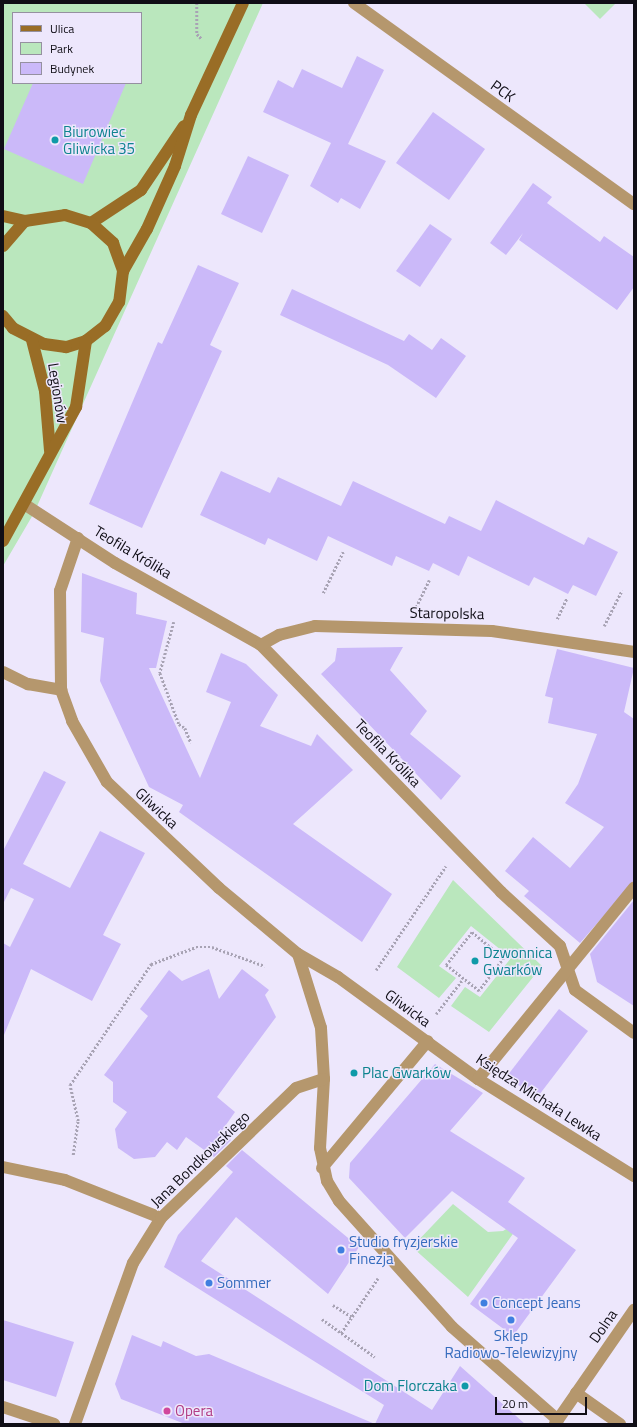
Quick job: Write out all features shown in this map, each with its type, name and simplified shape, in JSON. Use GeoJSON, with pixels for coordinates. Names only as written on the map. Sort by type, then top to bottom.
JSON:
{"type":"FeatureCollection","features":[{"type":"Feature","properties":{"kind":"street"},"geometry":{"type":"LineString","coordinates":[[122,271],[147,229],[176,166],[191,116],[243,3]]}},
{"type":"Feature","properties":{"kind":"street","name":"PCK"},"geometry":{"type":"LineString","coordinates":[[354,3],[634,204]]}},
{"type":"Feature","properties":{"kind":"street"},"geometry":{"type":"LineString","coordinates":[[91,223],[141,190],[191,116]]}},
{"type":"Feature","properties":{"kind":"street"},"geometry":{"type":"LineString","coordinates":[[3,216],[26,221],[65,215],[91,223],[113,243],[122,271],[119,302],[105,326],[86,341],[66,347],[32,340],[3,316]]}},
{"type":"Feature","properties":{"kind":"street"},"geometry":{"type":"LineString","coordinates":[[3,246],[26,221]]}},
{"type":"Feature","properties":{"kind":"street","name":"Legionów"},"geometry":{"type":"LineString","coordinates":[[32,340],[44,391],[50,451]]}},
{"type":"Feature","properties":{"kind":"street","name":"Legionów"},"geometry":{"type":"LineString","coordinates":[[3,542],[24,504],[50,451],[76,407],[86,341]]}},
{"type":"Feature","properties":{"kind":"street"},"geometry":{"type":"LineString","coordinates":[[24,504],[78,538]]}},
{"type":"Feature","properties":{"kind":"street","name":"Teofila Królika"},"geometry":{"type":"LineString","coordinates":[[78,538],[115,562],[261,645],[500,892],[560,946],[574,990],[634,1033]]}},
{"type":"Feature","properties":{"kind":"street","name":"Gliwicka"},"geometry":{"type":"LineString","coordinates":[[78,538],[60,591],[61,690],[72,721],[107,782],[219,888],[298,954],[338,977],[428,1041],[322,1168]]}},
{"type":"Feature","properties":{"kind":"street","name":"Staropolska"},"geometry":{"type":"LineString","coordinates":[[261,645],[279,635],[315,626],[492,630],[634,652]]}},
{"type":"Feature","properties":{"kind":"street"},"geometry":{"type":"LineString","coordinates":[[3,672],[28,684],[61,690]]}},
{"type":"Feature","properties":{"kind":"street"},"geometry":{"type":"LineString","coordinates":[[478,1080],[634,888]]}},
{"type":"Feature","properties":{"kind":"street"},"geometry":{"type":"LineString","coordinates":[[298,954],[320,1028],[324,1079],[322,1168],[339,1201],[452,1327],[557,1422]]}},
{"type":"Feature","properties":{"kind":"street","name":"Księdza Michała Lewka"},"geometry":{"type":"LineString","coordinates":[[428,1041],[478,1080],[634,1176]]}},
{"type":"Feature","properties":{"kind":"street","name":"Jana Bondkowskiego"},"geometry":{"type":"LineString","coordinates":[[75,1424],[133,1263],[161,1218],[296,1088],[324,1079]]}},
{"type":"Feature","properties":{"kind":"street"},"geometry":{"type":"LineString","coordinates":[[3,1167],[65,1180],[161,1218]]}},
{"type":"Feature","properties":{"kind":"street","name":"Dolna"},"geometry":{"type":"LineString","coordinates":[[557,1422],[634,1310]]}},
{"type":"Feature","properties":{"kind":"street"},"geometry":{"type":"LineString","coordinates":[[576,1393],[620,1424]]}},
{"type":"Feature","properties":{"kind":"street"},"geometry":{"type":"LineString","coordinates":[[3,1407],[54,1424]]}},
{"type":"Feature","properties":{"kind":"path"},"geometry":{"type":"LineString","coordinates":[[197,3],[197,34],[218,57]]}},
{"type":"Feature","properties":{"kind":"path"},"geometry":{"type":"LineString","coordinates":[[323,593],[343,552]]}},
{"type":"Feature","properties":{"kind":"path"},"geometry":{"type":"LineString","coordinates":[[414,613],[429,580]]}},
{"type":"Feature","properties":{"kind":"path"},"geometry":{"type":"LineString","coordinates":[[603,629],[622,590]]}},
{"type":"Feature","properties":{"kind":"path"},"geometry":{"type":"LineString","coordinates":[[554,627],[567,598]]}},
{"type":"Feature","properties":{"kind":"path"},"geometry":{"type":"LineString","coordinates":[[175,616],[160,673],[191,743]]}},
{"type":"Feature","properties":{"kind":"path"},"geometry":{"type":"LineString","coordinates":[[376,970],[447,864]]}},
{"type":"Feature","properties":{"kind":"path"},"geometry":{"type":"LineString","coordinates":[[472,932],[504,958],[479,991],[463,979],[446,965],[472,932]]}},
{"type":"Feature","properties":{"kind":"path"},"geometry":{"type":"LineString","coordinates":[[73,1155],[78,1121],[70,1085],[150,964],[196,947],[212,948],[265,966]]}},
{"type":"Feature","properties":{"kind":"path"},"geometry":{"type":"LineString","coordinates":[[436,1014],[463,979]]}},
{"type":"Feature","properties":{"kind":"path"},"geometry":{"type":"LineString","coordinates":[[341,1333],[382,1272]]}},
{"type":"Feature","properties":{"kind":"path"},"geometry":{"type":"LineString","coordinates":[[333,1305],[352,1318]]}},
{"type":"Feature","properties":{"kind":"path"},"geometry":{"type":"LineString","coordinates":[[322,1319],[375,1356]]}},
{"type":"Feature","properties":{"kind":"green space"},"geometry":{"type":"Polygon","coordinates":[[[3,3],[263,3],[34,513],[3,566],[3,3]]]}},
{"type":"Feature","properties":{"kind":"green space"},"geometry":{"type":"Polygon","coordinates":[[[584,3],[616,3],[600,19],[584,3]]]}},
{"type":"Feature","properties":{"kind":"green space"},"geometry":{"type":"Polygon","coordinates":[[[453,880],[542,966],[489,1032],[451,1006],[465,987],[480,997],[511,958],[471,926],[439,966],[456,978],[439,998],[397,967],[453,880]]]}},
{"type":"Feature","properties":{"kind":"green space"},"geometry":{"type":"Polygon","coordinates":[[[453,1204],[488,1232],[503,1231],[511,1226],[515,1231],[468,1297],[412,1247],[453,1204]]]}},
{"type":"Feature","properties":{"kind":"building"},"geometry":{"type":"Polygon","coordinates":[[[357,56],[384,70],[348,144],[386,161],[360,209],[341,198],[338,203],[310,186],[331,143],[263,112],[278,80],[293,88],[302,69],[342,88],[357,56]]]}},
{"type":"Feature","properties":{"kind":"building","name":"Biurowiec Gliwicka 35"},"geometry":{"type":"Polygon","coordinates":[[[33,84],[126,84],[83,184],[4,149],[33,84]]]}},
{"type":"Feature","properties":{"kind":"building"},"geometry":{"type":"Polygon","coordinates":[[[433,112],[485,149],[449,200],[396,163],[433,112]]]}},
{"type":"Feature","properties":{"kind":"building"},"geometry":{"type":"Polygon","coordinates":[[[248,156],[289,175],[262,233],[221,214],[248,156]]]}},
{"type":"Feature","properties":{"kind":"building"},"geometry":{"type":"Polygon","coordinates":[[[533,183],[552,197],[547,203],[600,242],[604,236],[634,257],[634,287],[617,310],[519,240],[523,233],[506,255],[490,243],[533,183]]]}},
{"type":"Feature","properties":{"kind":"building"},"geometry":{"type":"Polygon","coordinates":[[[430,224],[452,239],[420,287],[396,271],[430,224]]]}},
{"type":"Feature","properties":{"kind":"building"},"geometry":{"type":"Polygon","coordinates":[[[198,265],[239,283],[210,345],[222,351],[142,528],[89,504],[158,342],[162,344],[198,265]]]}},
{"type":"Feature","properties":{"kind":"building"},"geometry":{"type":"Polygon","coordinates":[[[292,289],[404,341],[409,334],[432,350],[441,338],[466,356],[436,398],[388,365],[280,315],[292,289]]]}},
{"type":"Feature","properties":{"kind":"building"},"geometry":{"type":"Polygon","coordinates":[[[221,471],[270,493],[278,477],[341,506],[353,481],[445,524],[449,516],[481,531],[496,500],[584,545],[588,537],[618,552],[596,596],[573,585],[568,594],[534,577],[529,586],[468,556],[459,576],[433,563],[429,571],[396,556],[392,566],[328,536],[317,561],[268,538],[265,545],[200,515],[221,471]]]}},
{"type":"Feature","properties":{"kind":"building"},"geometry":{"type":"Polygon","coordinates":[[[82,573],[137,593],[136,614],[167,621],[156,668],[149,668],[200,778],[231,702],[206,692],[221,653],[246,664],[278,695],[260,726],[311,746],[317,734],[353,770],[293,824],[392,894],[362,942],[179,812],[183,805],[149,787],[100,681],[104,638],[81,632],[82,573]]]}},
{"type":"Feature","properties":{"kind":"building"},"geometry":{"type":"Polygon","coordinates":[[[403,647],[390,670],[427,711],[410,734],[461,776],[441,800],[321,674],[335,661],[337,648],[403,647]]]}},
{"type":"Feature","properties":{"kind":"building"},"geometry":{"type":"Polygon","coordinates":[[[557,649],[634,668],[624,712],[634,719],[634,881],[580,943],[524,896],[529,891],[505,871],[533,837],[570,868],[604,827],[565,803],[578,784],[597,734],[548,723],[553,698],[545,696],[557,649]]]}},
{"type":"Feature","properties":{"kind":"building"},"geometry":{"type":"Polygon","coordinates":[[[44,771],[66,782],[23,864],[70,888],[100,831],[145,853],[103,935],[121,944],[92,1001],[31,969],[4,1035],[3,943],[10,947],[34,899],[11,888],[3,904],[3,851],[44,771]]]}},
{"type":"Feature","properties":{"kind":"building"},"geometry":{"type":"Polygon","coordinates":[[[634,900],[634,1006],[597,982],[590,954],[634,900]]]}},
{"type":"Feature","properties":{"kind":"building"},"geometry":{"type":"Polygon","coordinates":[[[209,969],[219,999],[242,969],[269,990],[265,995],[276,1017],[217,1097],[235,1112],[221,1132],[231,1140],[214,1157],[186,1137],[177,1150],[167,1142],[155,1157],[134,1159],[118,1148],[115,1129],[127,1112],[113,1102],[113,1082],[104,1075],[148,1016],[140,1009],[169,970],[182,981],[209,969]]]}},
{"type":"Feature","properties":{"kind":"building"},"geometry":{"type":"Polygon","coordinates":[[[559,1009],[588,1031],[536,1099],[507,1076],[559,1009]]]}},
{"type":"Feature","properties":{"kind":"building"},"geometry":{"type":"Polygon","coordinates":[[[435,1064],[483,1093],[450,1131],[525,1178],[508,1202],[576,1250],[513,1336],[470,1304],[518,1238],[452,1191],[405,1238],[349,1178],[350,1163],[435,1064]]]}},
{"type":"Feature","properties":{"kind":"building"},"geometry":{"type":"Polygon","coordinates":[[[242,1150],[359,1247],[328,1294],[236,1217],[201,1261],[432,1410],[460,1366],[525,1424],[375,1424],[384,1405],[164,1267],[178,1235],[233,1172],[226,1166],[242,1150]]]}},
{"type":"Feature","properties":{"kind":"building"},"geometry":{"type":"Polygon","coordinates":[[[3,1320],[74,1342],[56,1397],[3,1380],[3,1320]]]}},
{"type":"Feature","properties":{"kind":"building"},"geometry":{"type":"Polygon","coordinates":[[[132,1335],[161,1347],[163,1341],[196,1356],[209,1354],[375,1424],[185,1424],[121,1399],[115,1384],[132,1335]]]}},
{"type":"Feature","properties":{"kind":"place","name":"Biurowiec Gliwicka 35"},"geometry":{"type":"Point","coordinates":[55,140]}},
{"type":"Feature","properties":{"kind":"place","name":"Dzwonnica Gwarków"},"geometry":{"type":"Point","coordinates":[475,961]}},
{"type":"Feature","properties":{"kind":"place","name":"Plac Gwarków"},"geometry":{"type":"Point","coordinates":[354,1073]}},
{"type":"Feature","properties":{"kind":"place","name":"Studio fryzjerskie Finezja"},"geometry":{"type":"Point","coordinates":[341,1250]}},
{"type":"Feature","properties":{"kind":"place","name":"Sommer"},"geometry":{"type":"Point","coordinates":[209,1283]}},
{"type":"Feature","properties":{"kind":"place","name":"Concept Jeans"},"geometry":{"type":"Point","coordinates":[484,1303]}},
{"type":"Feature","properties":{"kind":"place","name":"Sklep Radiowo-Telewizyjny"},"geometry":{"type":"Point","coordinates":[511,1320]}},
{"type":"Feature","properties":{"kind":"place","name":"Dom Florczaka"},"geometry":{"type":"Point","coordinates":[465,1386]}},
{"type":"Feature","properties":{"kind":"place","name":"Opera"},"geometry":{"type":"Point","coordinates":[167,1411]}}]}
